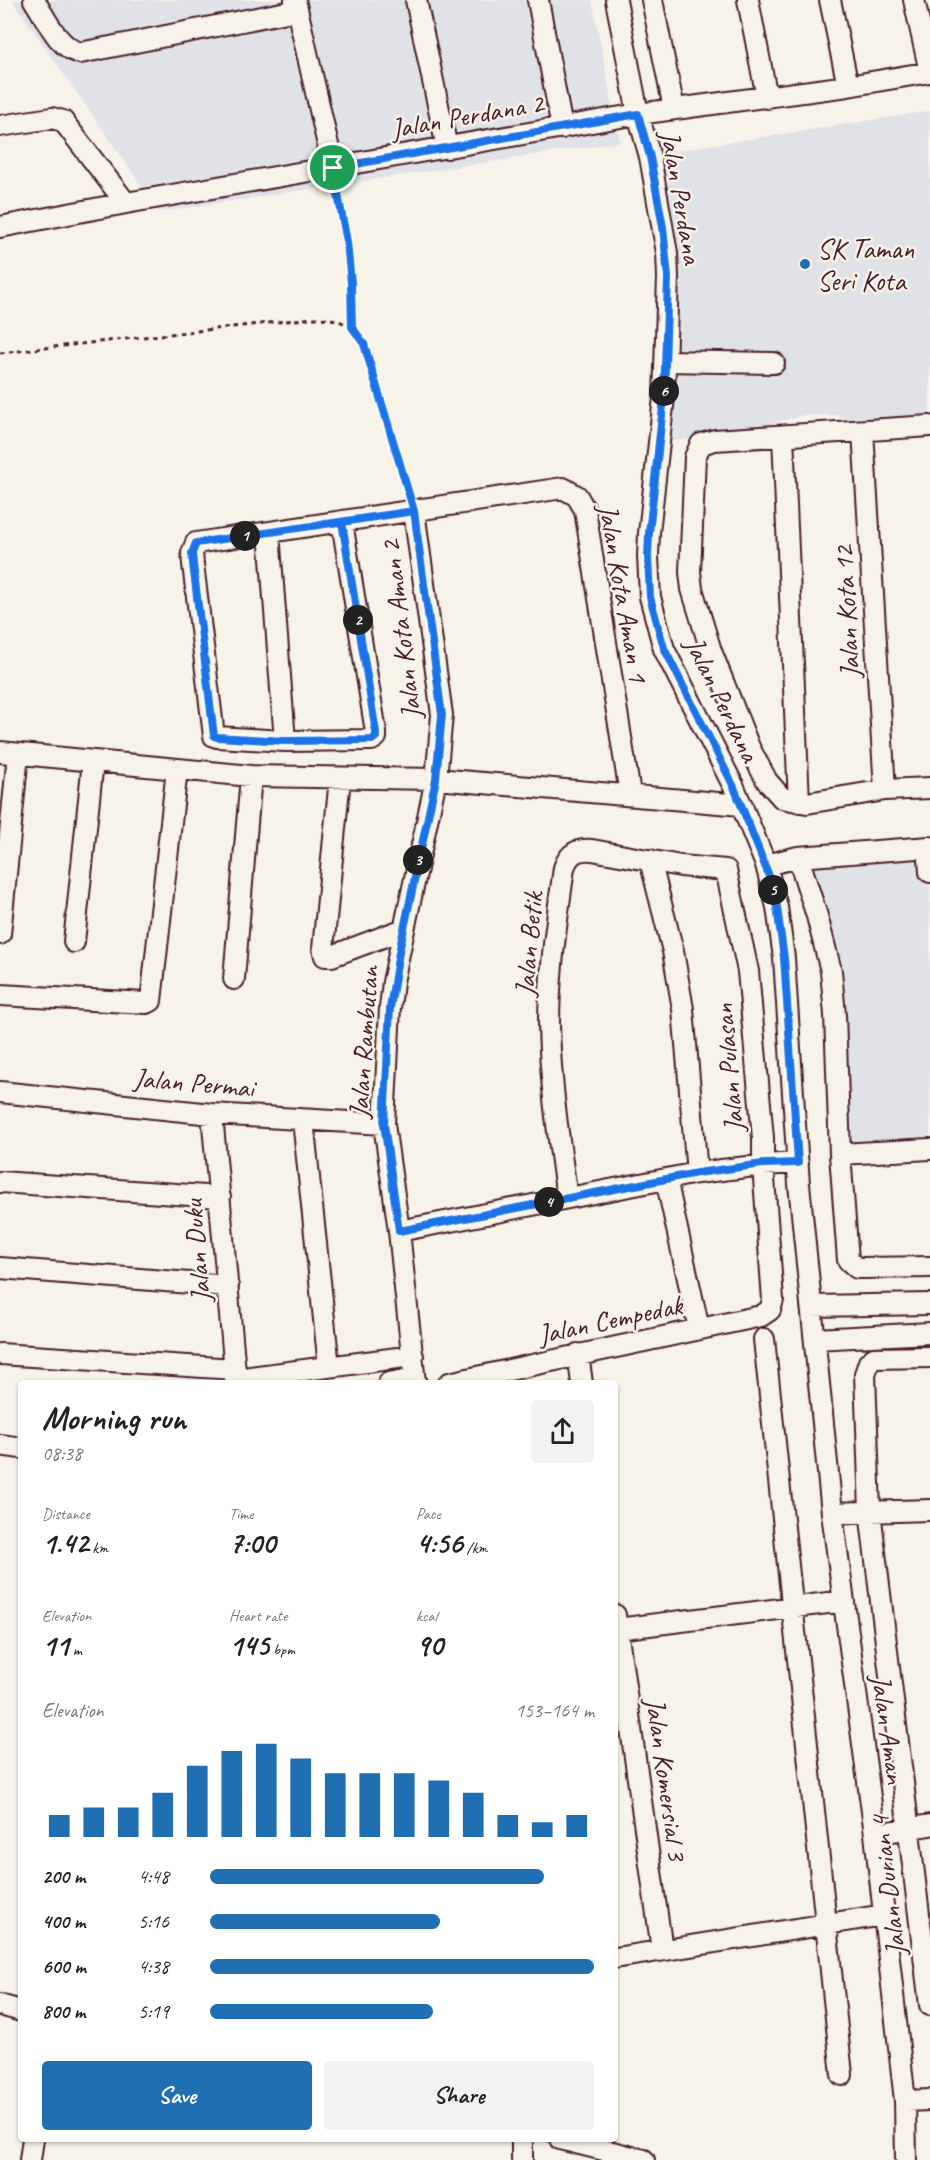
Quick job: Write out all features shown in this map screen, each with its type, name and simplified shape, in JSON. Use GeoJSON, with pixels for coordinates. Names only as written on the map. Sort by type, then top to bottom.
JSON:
{"type":"FeatureCollection","features":[{"type":"Feature","properties":{"kind":"street"},"geometry":{"type":"LineString","coordinates":[[34,0],[63,43],[74,52],[80,53],[296,5],[333,168]]}},
{"type":"Feature","properties":{"kind":"street"},"geometry":{"type":"LineString","coordinates":[[416,0],[447,147]]}},
{"type":"Feature","properties":{"kind":"street"},"geometry":{"type":"LineString","coordinates":[[538,0],[562,128]]}},
{"type":"Feature","properties":{"kind":"street","name":"Jalan Perdana"},"geometry":{"type":"LineString","coordinates":[[616,0],[638,114],[650,157],[667,253],[666,361],[649,533],[650,597],[664,648],[734,787],[766,865],[777,907],[784,958],[798,1163],[811,1306]]}},
{"type":"Feature","properties":{"kind":"street"},"geometry":{"type":"LineString","coordinates":[[652,0],[674,109]]}},
{"type":"Feature","properties":{"kind":"street"},"geometry":{"type":"LineString","coordinates":[[748,0],[767,98]]}},
{"type":"Feature","properties":{"kind":"street"},"geometry":{"type":"LineString","coordinates":[[830,0],[848,86]]}},
{"type":"Feature","properties":{"kind":"street"},"geometry":{"type":"LineString","coordinates":[[915,0],[930,72]]}},
{"type":"Feature","properties":{"kind":"street","name":"Jalan Perdana"},"geometry":{"type":"LineString","coordinates":[[638,114],[767,98],[930,72]]}},
{"type":"Feature","properties":{"kind":"street","name":"Jalan Perdana 2"},"geometry":{"type":"LineString","coordinates":[[0,227],[638,114]]}},
{"type":"Feature","properties":{"kind":"street"},"geometry":{"type":"LineString","coordinates":[[0,126],[52,118],[63,121],[126,203]]}},
{"type":"Feature","properties":{"kind":"street"},"geometry":{"type":"LineString","coordinates":[[666,361],[774,363]]}},
{"type":"Feature","properties":{"kind":"street"},"geometry":{"type":"LineString","coordinates":[[930,426],[715,440],[701,444],[695,457],[690,572],[692,589],[711,651],[749,747],[767,781],[782,798],[807,803],[885,790],[930,788]]}},
{"type":"Feature","properties":{"kind":"street","name":"Jalan Kota 12"},"geometry":{"type":"LineString","coordinates":[[864,431],[885,790]]}},
{"type":"Feature","properties":{"kind":"street"},"geometry":{"type":"LineString","coordinates":[[783,436],[799,802]]}},
{"type":"Feature","properties":{"kind":"street","name":"Jalan Kota Aman 1"},"geometry":{"type":"LineString","coordinates":[[285,741],[214,736],[193,564],[192,553],[196,543],[555,488],[571,491],[577,496],[585,510],[630,794]]}},
{"type":"Feature","properties":{"kind":"street","name":"Jalan Kota Aman 2"},"geometry":{"type":"LineString","coordinates":[[414,511],[441,702],[442,715],[436,779]]}},
{"type":"Feature","properties":{"kind":"street"},"geometry":{"type":"LineString","coordinates":[[269,533],[285,741],[372,740],[376,737],[376,732],[342,522]]}},
{"type":"Feature","properties":{"kind":"street"},"geometry":{"type":"LineString","coordinates":[[0,934],[9,753],[251,776],[436,779],[741,805]]}},
{"type":"Feature","properties":{"kind":"street"},"geometry":{"type":"LineString","coordinates":[[74,942],[93,761]]}},
{"type":"Feature","properties":{"kind":"street"},"geometry":{"type":"LineString","coordinates":[[0,995],[146,1003],[151,1001],[177,769]]}},
{"type":"Feature","properties":{"kind":"street"},"geometry":{"type":"LineString","coordinates":[[234,979],[251,776]]}},
{"type":"Feature","properties":{"kind":"street"},"geometry":{"type":"LineString","coordinates":[[340,778],[323,949],[325,956],[332,956],[404,929]]}},
{"type":"Feature","properties":{"kind":"street","name":"Jalan Rambutan"},"geometry":{"type":"LineString","coordinates":[[415,1380],[399,1231],[384,1124],[390,1008],[404,929],[436,779]]}},
{"type":"Feature","properties":{"kind":"street"},"geometry":{"type":"LineString","coordinates":[[766,865],[798,857],[929,847],[930,872]]}},
{"type":"Feature","properties":{"kind":"street","name":"Jalan Betik"},"geometry":{"type":"LineString","coordinates":[[567,1198],[553,1092],[549,1023],[555,938],[564,868],[571,854],[586,849],[681,866],[726,870]]}},
{"type":"Feature","properties":{"kind":"street"},"geometry":{"type":"LineString","coordinates":[[798,857],[817,916],[831,971],[847,1254],[852,1265],[863,1268],[930,1267]]}},
{"type":"Feature","properties":{"kind":"street"},"geometry":{"type":"LineString","coordinates":[[650,860],[673,951],[683,1009],[697,1173]]}},
{"type":"Feature","properties":{"kind":"street","name":"Jalan Pulasan"},"geometry":{"type":"LineString","coordinates":[[726,870],[748,971],[763,1138],[773,1300]]}},
{"type":"Feature","properties":{"kind":"street","name":"Jalan Permai"},"geometry":{"type":"LineString","coordinates":[[0,1092],[212,1114],[384,1124]]}},
{"type":"Feature","properties":{"kind":"street","name":"Jalan Duku"},"geometry":{"type":"LineString","coordinates":[[212,1114],[235,1377]]}},
{"type":"Feature","properties":{"kind":"street"},"geometry":{"type":"LineString","coordinates":[[303,1120],[329,1367]]}},
{"type":"Feature","properties":{"kind":"street"},"geometry":{"type":"LineString","coordinates":[[840,1154],[930,1149]]}},
{"type":"Feature","properties":{"kind":"street"},"geometry":{"type":"LineString","coordinates":[[399,1231],[697,1173],[763,1164],[798,1163]]}},
{"type":"Feature","properties":{"kind":"street"},"geometry":{"type":"LineString","coordinates":[[666,1179],[699,1329]]}},
{"type":"Feature","properties":{"kind":"street"},"geometry":{"type":"LineString","coordinates":[[0,1182],[220,1197]]}},
{"type":"Feature","properties":{"kind":"street"},"geometry":{"type":"LineString","coordinates":[[0,1268],[228,1286]]}},
{"type":"Feature","properties":{"kind":"street","name":"Jalan Cempedak"},"geometry":{"type":"LineString","coordinates":[[488,1379],[578,1354],[766,1314],[773,1300]]}},
{"type":"Feature","properties":{"kind":"street"},"geometry":{"type":"LineString","coordinates":[[811,1306],[930,1304]]}},
{"type":"Feature","properties":{"kind":"street","name":"Jalan Aman"},"geometry":{"type":"LineString","coordinates":[[811,1306],[832,1513],[875,1834],[905,2101],[906,2160]]}},
{"type":"Feature","properties":{"kind":"street"},"geometry":{"type":"LineString","coordinates":[[815,1340],[930,1333]]}},
{"type":"Feature","properties":{"kind":"street"},"geometry":{"type":"LineString","coordinates":[[764,1339],[842,2075]]}},
{"type":"Feature","properties":{"kind":"street"},"geometry":{"type":"LineString","coordinates":[[0,1353],[235,1377],[413,1356]]}},
{"type":"Feature","properties":{"kind":"street"},"geometry":{"type":"LineString","coordinates":[[578,1354],[582,1380]]}},
{"type":"Feature","properties":{"kind":"street","name":"Jalan Durian 4"},"geometry":{"type":"LineString","coordinates":[[930,1357],[880,1357],[869,1362],[866,1367],[870,1511],[928,1968],[930,2005]]}},
{"type":"Feature","properties":{"kind":"street"},"geometry":{"type":"LineString","coordinates":[[0,1445],[18,1448]]}},
{"type":"Feature","properties":{"kind":"street"},"geometry":{"type":"LineString","coordinates":[[832,1513],[930,1510]]}},
{"type":"Feature","properties":{"kind":"street"},"geometry":{"type":"LineString","coordinates":[[618,1622],[792,1608],[844,1601]]}},
{"type":"Feature","properties":{"kind":"street","name":"Jalan Komersial 3"},"geometry":{"type":"LineString","coordinates":[[618,1636],[662,1950]]}},
{"type":"Feature","properties":{"kind":"street"},"geometry":{"type":"LineString","coordinates":[[875,1834],[930,1825]]}},
{"type":"Feature","properties":{"kind":"street"},"geometry":{"type":"LineString","coordinates":[[618,1957],[884,1915]]}},
{"type":"Feature","properties":{"kind":"street"},"geometry":{"type":"LineString","coordinates":[[0,2005],[18,2010]]}},
{"type":"Feature","properties":{"kind":"street"},"geometry":{"type":"LineString","coordinates":[[905,2101],[930,2100]]}},
{"type":"Feature","properties":{"kind":"street"},"geometry":{"type":"LineString","coordinates":[[30,2160],[33,2142]]}},
{"type":"Feature","properties":{"kind":"street"},"geometry":{"type":"LineString","coordinates":[[522,2142],[522,2160]]}},
{"type":"Feature","properties":{"kind":"street"},"geometry":{"type":"LineString","coordinates":[[569,2142],[607,2155],[644,2160]]}},
{"type":"Feature","properties":{"kind":"path"},"geometry":{"type":"LineString","coordinates":[[333,168],[347,242],[352,327]]}},
{"type":"Feature","properties":{"kind":"path"},"geometry":{"type":"LineString","coordinates":[[0,353],[312,318],[333,318],[352,327],[364,344],[414,511]]}},
{"type":"Feature","properties":{"kind":"shaded area"},"geometry":{"type":"Polygon","coordinates":[[[12,0],[592,0],[620,142],[160,212],[12,0]]]}},
{"type":"Feature","properties":{"kind":"shaded area","name":"SK Taman Seri Kota"},"geometry":{"type":"Polygon","coordinates":[[[930,111],[930,426],[859,422],[835,415],[805,415],[744,434],[670,441],[674,414],[680,278],[679,249],[660,153],[930,111]]]}},
{"type":"Feature","properties":{"kind":"shaded area"},"geometry":{"type":"Polygon","coordinates":[[[930,841],[930,1153],[833,1158],[825,971],[789,853],[930,841]]]}},
{"type":"Feature","properties":{"kind":"place","name":"SK Taman Seri Kota"},"geometry":{"type":"Point","coordinates":[805,264]}},
{"type":"Feature","properties":{"kind":"route"},"geometry":{"type":"LineString","coordinates":[[333,168],[347,242],[352,327],[364,344],[414,511],[196,543],[192,553],[214,736],[285,741],[372,740],[376,737],[376,732],[342,522],[414,511],[442,715],[436,779],[399,952],[390,1008],[384,1124],[399,1231],[697,1173],[763,1164],[798,1163],[784,958],[771,881],[734,787],[664,648],[650,597],[649,533],[664,397],[668,277],[663,227],[650,157],[638,114],[333,168]]}}]}
